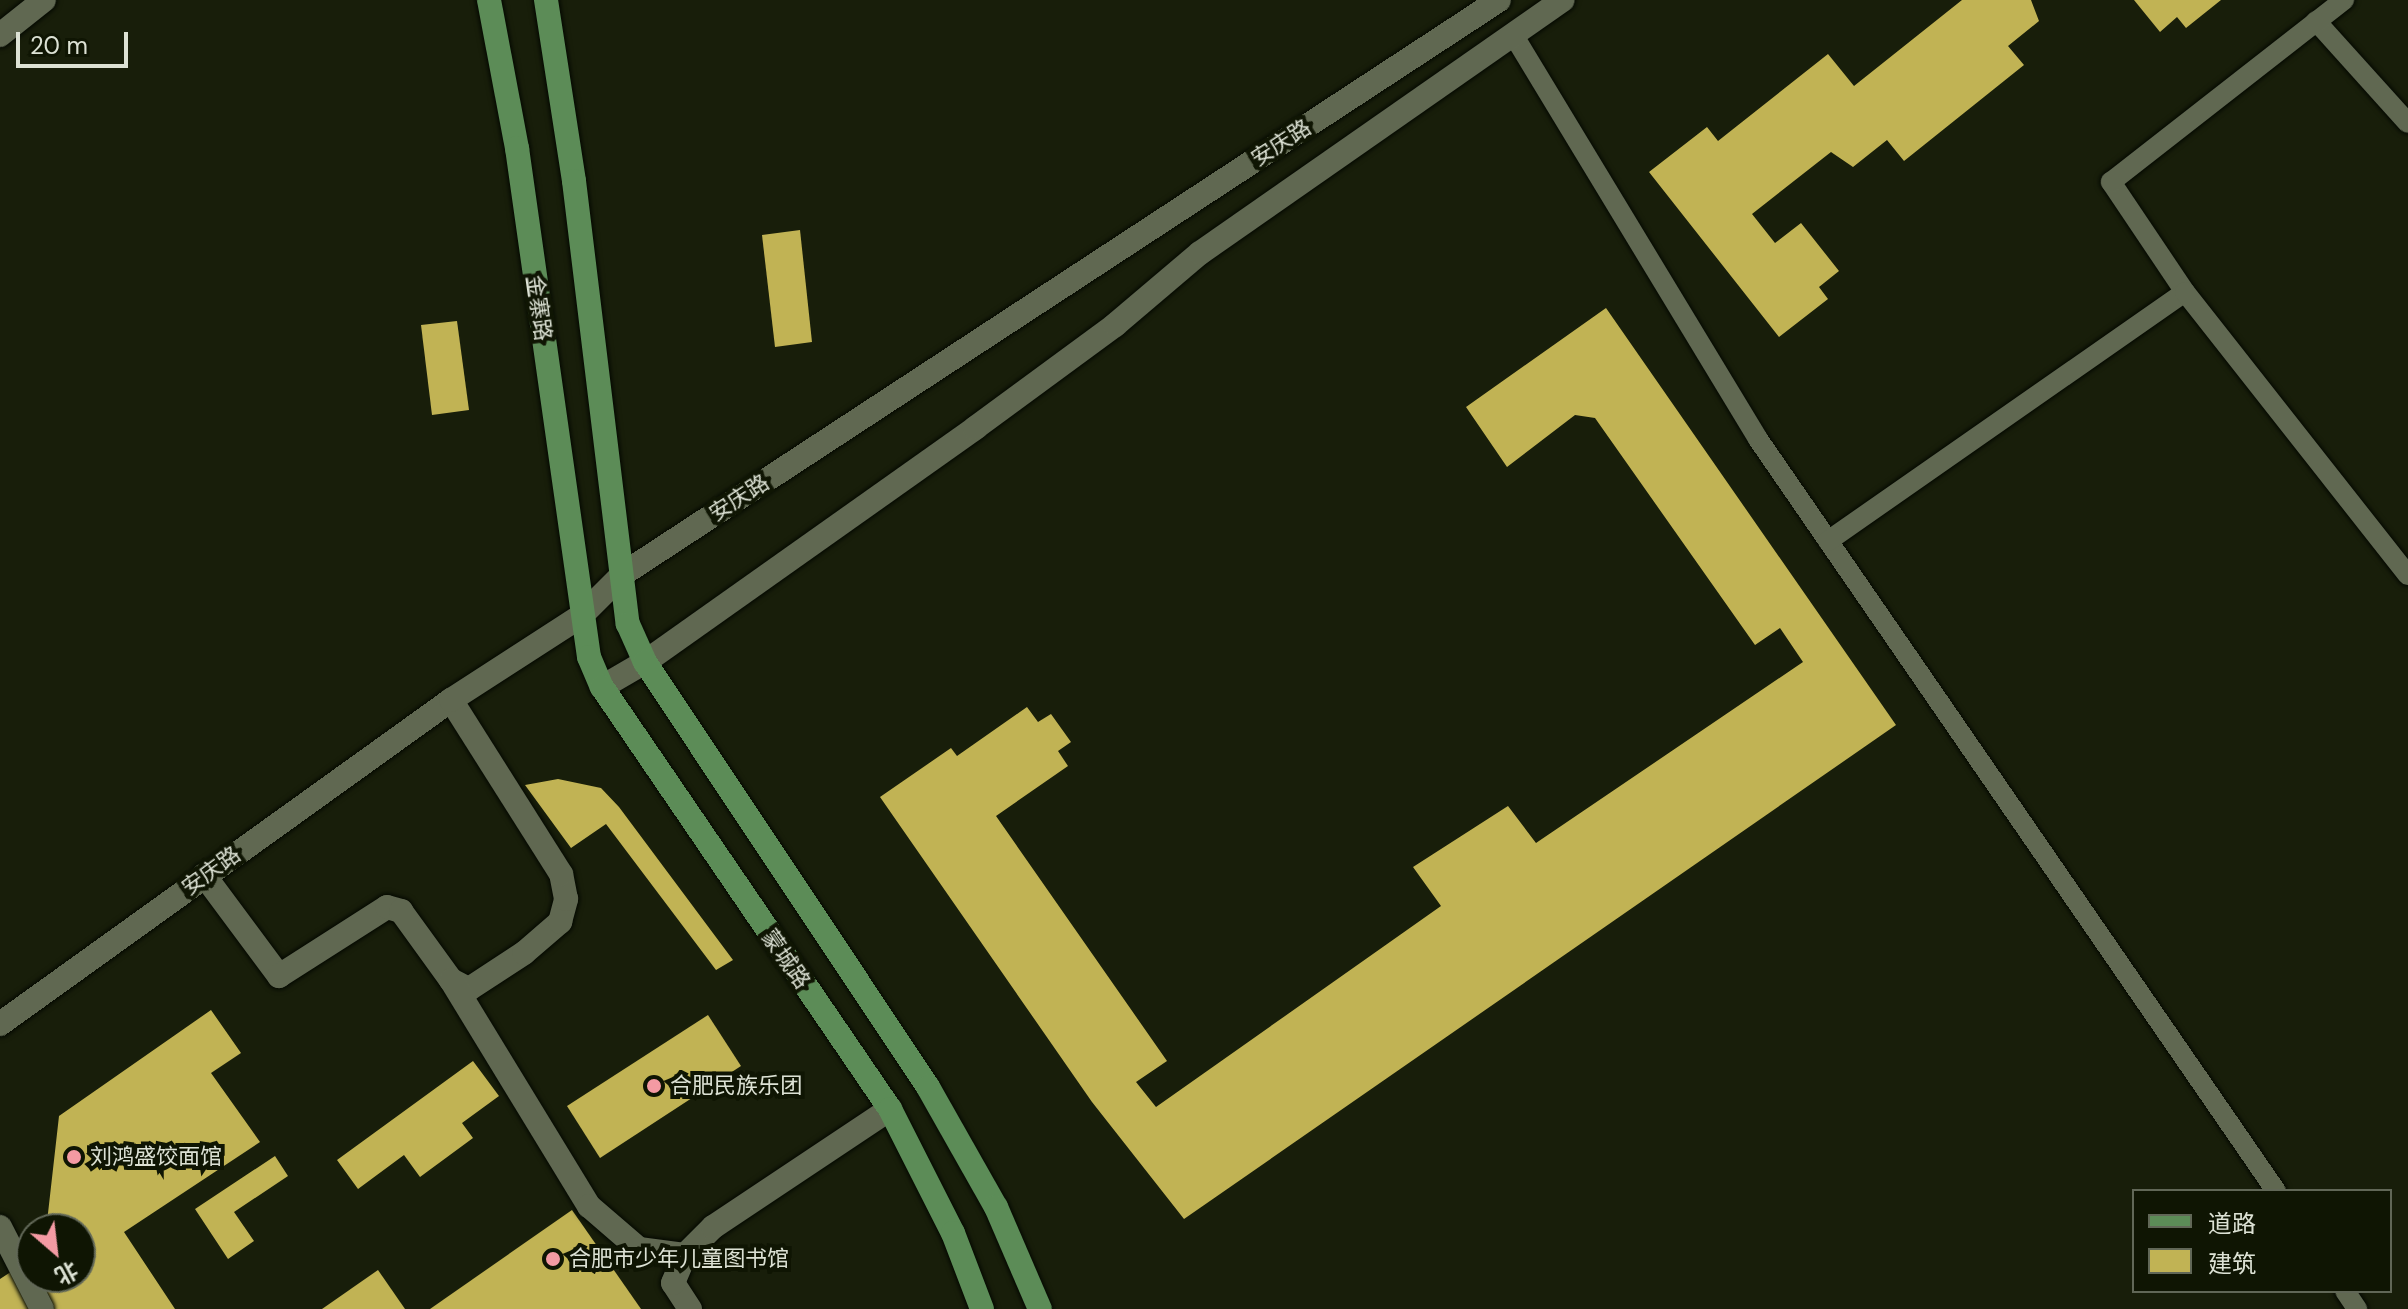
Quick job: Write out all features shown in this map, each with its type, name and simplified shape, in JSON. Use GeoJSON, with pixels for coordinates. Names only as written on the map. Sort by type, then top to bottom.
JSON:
{"type":"FeatureCollection","features":[{"type":"Feature","properties":{"kind":"main road","name":"金寨路"},"geometry":{"type":"LineString","coordinates":[[489,0],[517,148],[581,616]]}},
{"type":"Feature","properties":{"kind":"main road"},"geometry":{"type":"LineString","coordinates":[[546,0],[628,624],[645,662],[928,1087],[996,1207],[1040,1309]]}},
{"type":"Feature","properties":{"kind":"main road","name":"蒙城路"},"geometry":{"type":"LineString","coordinates":[[581,616],[602,687],[890,1109],[953,1233],[982,1309]]}},
{"type":"Feature","properties":{"kind":"street"},"geometry":{"type":"LineString","coordinates":[[0,35],[44,0]]}},
{"type":"Feature","properties":{"kind":"street","name":"安庆路"},"geometry":{"type":"LineString","coordinates":[[0,1024],[451,700],[581,616],[623,574],[1499,0]]}},
{"type":"Feature","properties":{"kind":"street","name":"安庆路"},"geometry":{"type":"LineString","coordinates":[[602,687],[645,662],[1115,325],[1200,253],[1563,0]]}},
{"type":"Feature","properties":{"kind":"street"},"geometry":{"type":"LineString","coordinates":[[451,700],[561,874],[566,899],[560,922],[524,953],[469,989],[451,980]]}},
{"type":"Feature","properties":{"kind":"street"},"geometry":{"type":"LineString","coordinates":[[204,875],[279,976],[387,907],[401,911],[451,980],[589,1206],[639,1249],[685,1255]]}},
{"type":"Feature","properties":{"kind":"street"},"geometry":{"type":"LineString","coordinates":[[690,1309],[673,1283],[685,1255],[713,1227],[890,1109]]}},
{"type":"Feature","properties":{"kind":"street"},"geometry":{"type":"LineString","coordinates":[[0,1227],[42,1309]]}},
{"type":"Feature","properties":{"kind":"lane"},"geometry":{"type":"LineString","coordinates":[[2344,0],[2111,182],[2185,292],[2408,575]]}},
{"type":"Feature","properties":{"kind":"lane"},"geometry":{"type":"LineString","coordinates":[[2316,21],[2408,123]]}},
{"type":"Feature","properties":{"kind":"lane"},"geometry":{"type":"LineString","coordinates":[[1514,36],[1758,439],[2275,1189]]}},
{"type":"Feature","properties":{"kind":"lane"},"geometry":{"type":"LineString","coordinates":[[1828,541],[2185,292]]}},
{"type":"Feature","properties":{"kind":"building"},"geometry":{"type":"Polygon","coordinates":[[[1962,0],[2031,0],[2039,21],[2008,46],[2024,65],[1904,161],[1887,140],[1853,167],[1831,152],[1752,214],[1775,243],[1801,223],[1839,271],[1819,287],[1828,299],[1779,337],[1649,172],[1707,127],[1718,141],[1828,54],[1854,86],[1962,0]]]}},
{"type":"Feature","properties":{"kind":"building"},"geometry":{"type":"Polygon","coordinates":[[[2134,0],[2221,0],[2186,28],[2177,17],[2160,32],[2134,0]]]}},
{"type":"Feature","properties":{"kind":"building"},"geometry":{"type":"Polygon","coordinates":[[[800,230],[812,342],[775,347],[762,235],[800,230]]]}},
{"type":"Feature","properties":{"kind":"building"},"geometry":{"type":"Polygon","coordinates":[[[1606,308],[1896,725],[1184,1219],[1092,1102],[880,797],[951,748],[957,756],[1027,707],[1038,722],[1051,714],[1071,742],[1058,751],[1068,766],[996,816],[1167,1061],[1136,1082],[1156,1107],[1441,906],[1413,867],[1508,806],[1536,843],[1803,662],[1780,628],[1755,645],[1595,418],[1575,415],[1507,467],[1466,407],[1606,308]]]}},
{"type":"Feature","properties":{"kind":"building"},"geometry":{"type":"Polygon","coordinates":[[[457,321],[469,410],[432,415],[421,325],[457,321]]]}},
{"type":"Feature","properties":{"kind":"building"},"geometry":{"type":"Polygon","coordinates":[[[558,779],[601,788],[619,807],[733,960],[716,970],[606,824],[571,848],[525,785],[558,779]]]}},
{"type":"Feature","properties":{"kind":"building"},"geometry":{"type":"Polygon","coordinates":[[[211,1010],[241,1053],[211,1073],[260,1142],[124,1232],[175,1309],[0,1309],[0,1279],[16,1268],[16,1293],[96,1293],[96,1213],[48,1213],[59,1116],[211,1010]]]}},
{"type":"Feature","properties":{"kind":"building","name":"合肥民族乐团"},"geometry":{"type":"Polygon","coordinates":[[[708,1015],[741,1066],[600,1158],[567,1106],[708,1015]]]}},
{"type":"Feature","properties":{"kind":"building"},"geometry":{"type":"Polygon","coordinates":[[[473,1061],[499,1096],[462,1123],[473,1138],[420,1177],[404,1155],[358,1189],[337,1160],[473,1061]]]}},
{"type":"Feature","properties":{"kind":"building"},"geometry":{"type":"Polygon","coordinates":[[[275,1156],[288,1176],[234,1212],[254,1241],[228,1259],[195,1209],[275,1156]]]}},
{"type":"Feature","properties":{"kind":"building","name":"合肥市少年儿童图书馆"},"geometry":{"type":"Polygon","coordinates":[[[572,1210],[641,1309],[430,1309],[572,1210]]]}},
{"type":"Feature","properties":{"kind":"building"},"geometry":{"type":"Polygon","coordinates":[[[378,1270],[405,1309],[322,1309],[378,1270]]]}},
{"type":"Feature","properties":{"kind":"place","name":"合肥民族乐团"},"geometry":{"type":"Point","coordinates":[654,1086]}},
{"type":"Feature","properties":{"kind":"place","name":"刘鸿盛饺面馆"},"geometry":{"type":"Point","coordinates":[74,1157]}},
{"type":"Feature","properties":{"kind":"place","name":"合肥市少年儿童图书馆"},"geometry":{"type":"Point","coordinates":[553,1259]}}]}
